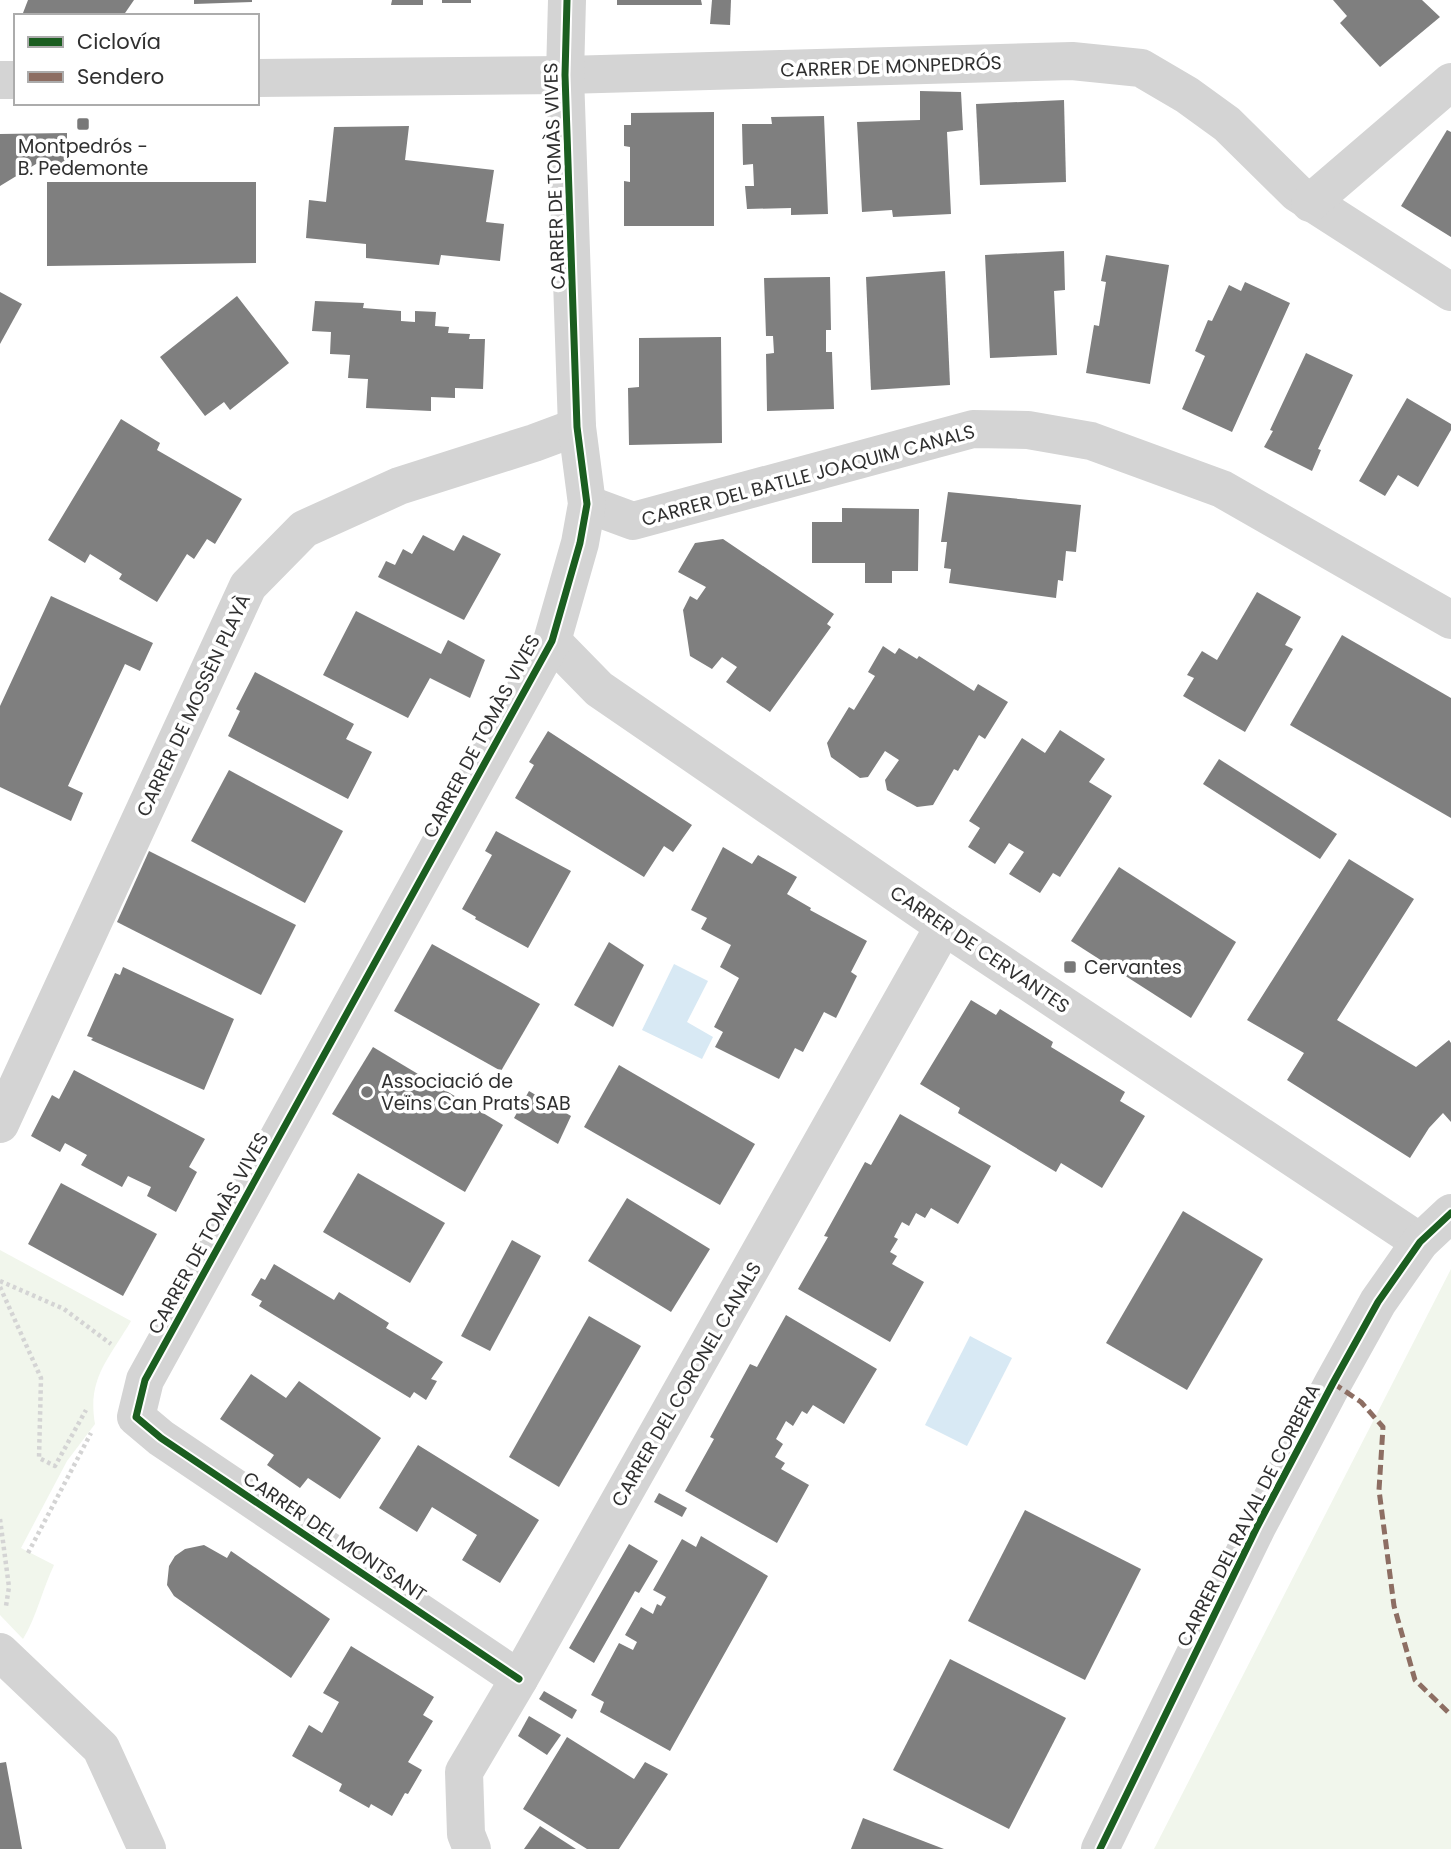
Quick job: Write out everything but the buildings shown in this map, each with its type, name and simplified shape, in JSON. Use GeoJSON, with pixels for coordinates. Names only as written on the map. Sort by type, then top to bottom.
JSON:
{"type":"FeatureCollection","features":[{"type":"Feature","properties":{"kind":"street","name":"CARRER DE TOMÀS VIVES"},"geometry":{"type":"LineString","coordinates":[[136,1417],[145,1380],[551,641],[580,542],[587,504],[578,427],[565,75],[567,0]]}},
{"type":"Feature","properties":{"kind":"street","name":"CARRER DE MONPEDRÓS"},"geometry":{"type":"LineString","coordinates":[[259,78],[565,75],[1072,61],[1141,68],[1187,95],[1227,124],[1310,203],[1451,292]]}},
{"type":"Feature","properties":{"kind":"street"},"geometry":{"type":"LineString","coordinates":[[1310,203],[1451,82]]}},
{"type":"Feature","properties":{"kind":"street","name":"CARRER DE MOSSÈN PLAYÀ"},"geometry":{"type":"LineString","coordinates":[[0,1124],[248,586],[304,528],[399,486],[578,427]]}},
{"type":"Feature","properties":{"kind":"street","name":"CARRER DEL BATLLE JOAQUIM CANALS"},"geometry":{"type":"LineString","coordinates":[[587,504],[633,521],[973,429],[1028,430],[1091,441],[1222,489],[1451,620]]}},
{"type":"Feature","properties":{"kind":"street","name":"CARRER DE CERVANTES"},"geometry":{"type":"LineString","coordinates":[[551,641],[599,689],[944,926],[1420,1242]]}},
{"type":"Feature","properties":{"kind":"street","name":"CARRER DEL CORONEL CANALS"},"geometry":{"type":"LineString","coordinates":[[472,1849],[466,1834],[464,1772],[944,926]]}},
{"type":"Feature","properties":{"kind":"street","name":"CARRER DEL RAVAL DE CORBERA"},"geometry":{"type":"LineString","coordinates":[[1100,1849],[1251,1539],[1326,1395],[1378,1302],[1420,1242],[1451,1213]]}},
{"type":"Feature","properties":{"kind":"street","name":"CARRER DEL MONTSANT"},"geometry":{"type":"LineString","coordinates":[[136,1417],[161,1438],[519,1679]]}},
{"type":"Feature","properties":{"kind":"street"},"geometry":{"type":"LineString","coordinates":[[3,1656],[101,1748],[147,1849]]}},
{"type":"Feature","properties":{"kind":"path"},"geometry":{"type":"LineString","coordinates":[[0,1281],[64,1309],[115,1348]]}},
{"type":"Feature","properties":{"kind":"path"},"geometry":{"type":"LineString","coordinates":[[0,1287],[41,1378],[39,1458],[55,1466],[87,1409]]}},
{"type":"Feature","properties":{"kind":"path"},"geometry":{"type":"LineString","coordinates":[[29,1553],[85,1441]]}},
{"type":"Feature","properties":{"kind":"path"},"geometry":{"type":"LineString","coordinates":[[0,1519],[9,1587],[6,1609]]}},
{"type":"Feature","properties":{"kind":"shaded area"},"geometry":{"type":"Polygon","coordinates":[[[0,1250],[131,1321],[97,1381],[93,1408],[95,1424],[67,1461],[21,1548],[54,1565],[23,1639],[0,1615],[0,1250]]]}},
{"type":"Feature","properties":{"kind":"shaded area"},"geometry":{"type":"Polygon","coordinates":[[[1451,1269],[1451,1849],[1154,1849],[1451,1269]]]}},
{"type":"Feature","properties":{"kind":"water"},"geometry":{"type":"Polygon","coordinates":[[[674,964],[708,981],[687,1022],[713,1037],[702,1059],[642,1030],[674,964]]]}},
{"type":"Feature","properties":{"kind":"water"},"geometry":{"type":"Polygon","coordinates":[[[970,1336],[1012,1358],[967,1446],[925,1425],[970,1336]]]}},
{"type":"Feature","properties":{"kind":"marked path"},"geometry":{"type":"LineString","coordinates":[[1333,1383],[1361,1402],[1383,1427],[1379,1490],[1394,1606],[1415,1680],[1451,1715]]}},
{"type":"Feature","properties":{"kind":"cycle path"},"geometry":{"type":"LineString","coordinates":[[519,1679],[161,1438],[136,1417],[145,1380],[552,641],[580,543],[587,504],[577,427],[565,75],[567,0]]}},
{"type":"Feature","properties":{"kind":"cycle path"},"geometry":{"type":"LineString","coordinates":[[1100,1849],[1257,1527],[1333,1383],[1378,1302],[1420,1242],[1451,1213]]}},
{"type":"Feature","properties":{"kind":"place","name":"Montpedrós - B. Pedemonte"},"geometry":{"type":"Point","coordinates":[83,124]}},
{"type":"Feature","properties":{"kind":"place","name":"Cervantes"},"geometry":{"type":"Point","coordinates":[1070,967]}},
{"type":"Feature","properties":{"kind":"place","name":"Associació de Veïns Can Prats SAB"},"geometry":{"type":"Point","coordinates":[367,1092]}}]}
